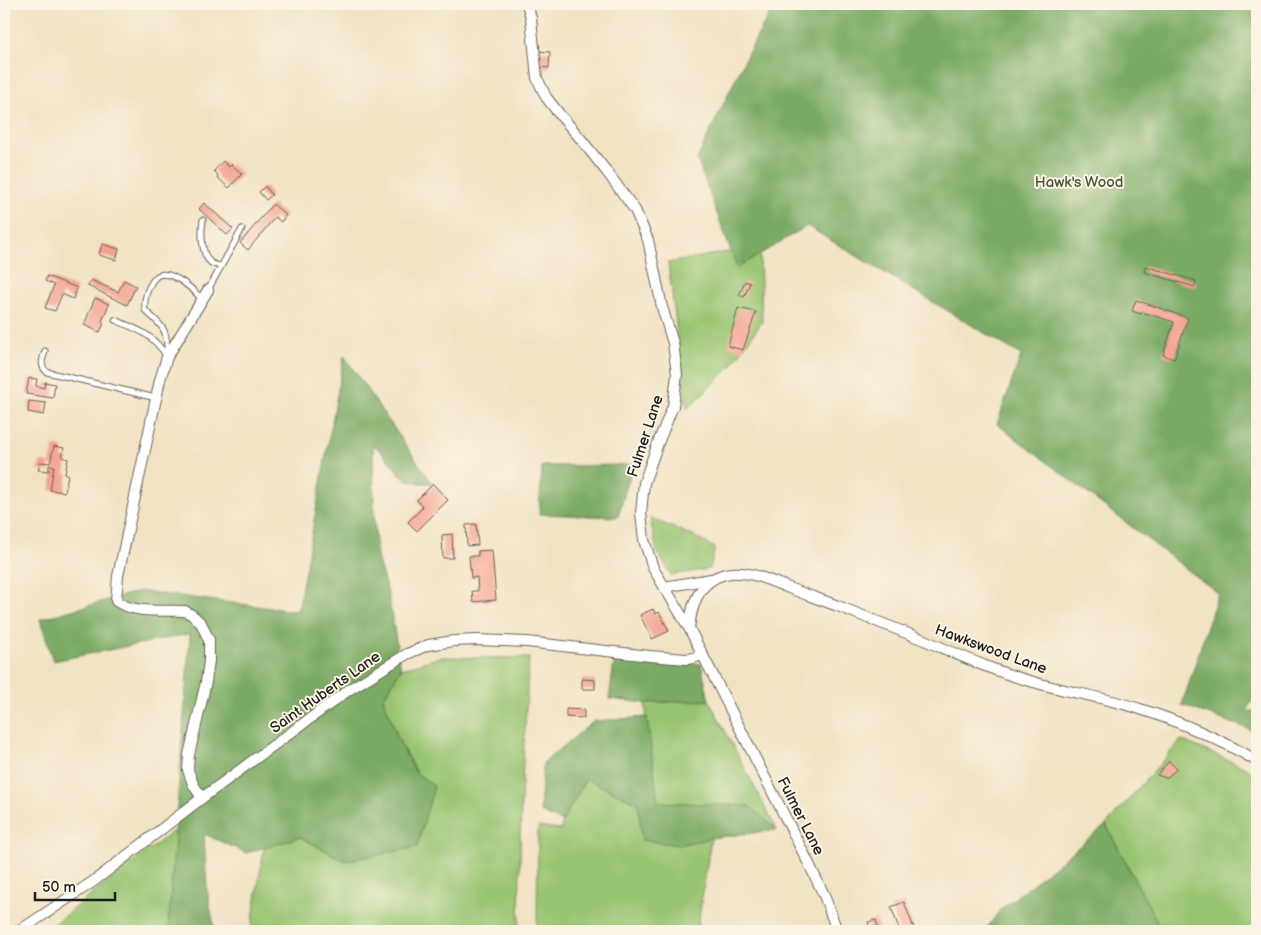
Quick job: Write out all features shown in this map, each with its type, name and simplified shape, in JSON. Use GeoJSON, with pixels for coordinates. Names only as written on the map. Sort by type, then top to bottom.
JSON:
{"type":"FeatureCollection","features":[{"type":"Feature","properties":{"kind":"street","name":"Fulmer Lane"},"geometry":{"type":"LineString","coordinates":[[527,4],[531,18],[537,78],[546,97],[608,172],[635,210],[648,240],[662,307],[673,342],[677,374],[673,406],[644,483],[641,513],[644,540],[653,568],[689,628],[808,862],[824,895],[838,931]]}},
{"type":"Feature","properties":{"kind":"street"},"geometry":{"type":"LineString","coordinates":[[202,798],[193,784],[188,770],[189,755],[206,682],[209,640],[201,623],[185,611],[132,608],[116,601],[118,576],[160,380],[167,357],[205,294]]}},
{"type":"Feature","properties":{"kind":"street","name":"Hawkswood Lane"},"geometry":{"type":"LineString","coordinates":[[664,587],[712,579],[734,573],[744,573],[766,579],[886,624],[999,671],[1029,681],[1141,709],[1217,739],[1257,762]]}},
{"type":"Feature","properties":{"kind":"street"},"geometry":{"type":"LineString","coordinates":[[689,628],[696,596],[712,579]]}},
{"type":"Feature","properties":{"kind":"street","name":"Saint Huberts Lane"},"geometry":{"type":"LineString","coordinates":[[19,931],[94,881],[202,798],[350,689],[407,654],[428,645],[477,640],[527,642],[614,653],[686,659],[702,654]]}},
{"type":"Feature","properties":{"kind":"lane"},"geometry":{"type":"LineString","coordinates":[[4,70],[6,77],[4,80]]}},
{"type":"Feature","properties":{"kind":"lane"},"geometry":{"type":"LineString","coordinates":[[203,220],[201,230],[204,252],[211,263],[221,266]]}},
{"type":"Feature","properties":{"kind":"lane"},"geometry":{"type":"LineString","coordinates":[[167,357],[167,336],[160,324],[145,310],[145,298],[153,279],[163,274],[174,277],[205,294],[242,229]]}},
{"type":"Feature","properties":{"kind":"lane"},"geometry":{"type":"LineString","coordinates":[[115,320],[142,331],[154,339],[167,357]]}},
{"type":"Feature","properties":{"kind":"lane"},"geometry":{"type":"LineString","coordinates":[[45,351],[42,364],[43,369],[47,372],[156,398]]}},
{"type":"Feature","properties":{"kind":"green space","name":"Hawk's Wood"},"geometry":{"type":"Polygon","coordinates":[[[775,4],[1257,4],[1257,690],[1247,710],[1257,713],[1257,732],[1182,705],[1218,593],[997,424],[1021,355],[807,226],[737,268],[697,159],[747,55],[775,4]]]}},
{"type":"Feature","properties":{"kind":"green space"},"geometry":{"type":"Polygon","coordinates":[[[727,252],[760,254],[762,322],[730,367],[687,409],[668,263],[727,252]]]}},
{"type":"Feature","properties":{"kind":"green space"},"geometry":{"type":"Polygon","coordinates":[[[344,356],[432,483],[420,483],[405,479],[373,443],[374,515],[377,557],[388,594],[401,669],[383,699],[401,745],[416,773],[434,786],[417,847],[345,861],[300,837],[246,853],[204,834],[207,890],[215,931],[168,931],[190,634],[53,661],[40,619],[140,591],[294,611],[298,609],[344,356]]]}},
{"type":"Feature","properties":{"kind":"green space"},"geometry":{"type":"Polygon","coordinates":[[[633,465],[618,517],[539,514],[542,466],[633,465]]]}},
{"type":"Feature","properties":{"kind":"green space"},"geometry":{"type":"Polygon","coordinates":[[[650,518],[693,536],[715,548],[710,569],[671,575],[657,552],[650,518]]]}},
{"type":"Feature","properties":{"kind":"green space"},"geometry":{"type":"Polygon","coordinates":[[[440,657],[529,658],[521,798],[519,931],[251,931],[264,848],[300,837],[345,861],[434,786],[416,773],[401,745],[383,699],[401,669],[440,657]]]}},
{"type":"Feature","properties":{"kind":"green space"},"geometry":{"type":"Polygon","coordinates":[[[659,661],[701,664],[709,700],[645,703],[609,699],[614,663],[659,661]]]}},
{"type":"Feature","properties":{"kind":"green space"},"geometry":{"type":"Polygon","coordinates":[[[709,700],[777,830],[749,806],[657,802],[645,703],[709,700]]]}},
{"type":"Feature","properties":{"kind":"green space"},"geometry":{"type":"Polygon","coordinates":[[[647,717],[658,802],[749,806],[777,830],[711,838],[677,845],[642,840],[638,803],[586,779],[562,822],[540,812],[543,763],[594,721],[647,717]]]}},
{"type":"Feature","properties":{"kind":"green space"},"geometry":{"type":"Polygon","coordinates":[[[1181,740],[1244,767],[1257,776],[1257,931],[1162,931],[1106,825],[1181,740]]]}},
{"type":"Feature","properties":{"kind":"green space"},"geometry":{"type":"Polygon","coordinates":[[[586,779],[638,803],[677,845],[711,838],[697,931],[537,931],[538,827],[561,830],[562,822],[586,779]]]}},
{"type":"Feature","properties":{"kind":"green space"},"geometry":{"type":"Polygon","coordinates":[[[1106,825],[1162,931],[985,931],[1000,910],[1106,825]]]}},
{"type":"Feature","properties":{"kind":"green space"},"geometry":{"type":"Polygon","coordinates":[[[176,829],[168,931],[45,931],[176,829]]]}},
{"type":"Feature","properties":{"kind":"building"},"geometry":{"type":"Polygon","coordinates":[[[538,51],[550,52],[549,68],[538,67],[538,51]]]}},
{"type":"Feature","properties":{"kind":"building"},"geometry":{"type":"Polygon","coordinates":[[[223,161],[229,167],[231,164],[242,174],[229,188],[217,177],[218,175],[214,171],[223,161]]]}},
{"type":"Feature","properties":{"kind":"building"},"geometry":{"type":"Polygon","coordinates":[[[265,186],[272,195],[266,200],[259,192],[265,186]]]}},
{"type":"Feature","properties":{"kind":"building"},"geometry":{"type":"Polygon","coordinates":[[[204,203],[233,229],[227,235],[199,209],[204,203]]]}},
{"type":"Feature","properties":{"kind":"building"},"geometry":{"type":"Polygon","coordinates":[[[273,204],[286,215],[281,222],[275,217],[248,250],[240,243],[273,204]]]}},
{"type":"Feature","properties":{"kind":"building"},"geometry":{"type":"Polygon","coordinates":[[[102,244],[119,249],[116,260],[99,255],[102,244]]]}},
{"type":"Feature","properties":{"kind":"building"},"geometry":{"type":"Polygon","coordinates":[[[1145,266],[1196,281],[1195,287],[1144,272],[1145,266]]]}},
{"type":"Feature","properties":{"kind":"building"},"geometry":{"type":"Polygon","coordinates":[[[47,276],[77,288],[73,299],[62,294],[55,311],[45,308],[54,285],[45,281],[47,276]]]}},
{"type":"Feature","properties":{"kind":"building"},"geometry":{"type":"Polygon","coordinates":[[[91,280],[118,292],[124,280],[136,286],[127,305],[88,286],[91,280]]]}},
{"type":"Feature","properties":{"kind":"building"},"geometry":{"type":"Polygon","coordinates":[[[745,281],[750,283],[744,297],[739,295],[745,281]]]}},
{"type":"Feature","properties":{"kind":"building"},"geometry":{"type":"Polygon","coordinates":[[[95,298],[109,304],[100,332],[84,325],[95,298]]]}},
{"type":"Feature","properties":{"kind":"building"},"geometry":{"type":"Polygon","coordinates":[[[1136,300],[1188,318],[1174,359],[1163,355],[1174,322],[1142,312],[1141,314],[1132,311],[1136,300]]]}},
{"type":"Feature","properties":{"kind":"building"},"geometry":{"type":"Polygon","coordinates":[[[738,308],[756,312],[743,350],[728,346],[738,308]]]}},
{"type":"Feature","properties":{"kind":"building"},"geometry":{"type":"Polygon","coordinates":[[[29,378],[37,379],[36,386],[44,388],[45,382],[55,384],[53,398],[26,394],[29,378]]]}},
{"type":"Feature","properties":{"kind":"building"},"geometry":{"type":"Polygon","coordinates":[[[29,401],[46,403],[44,415],[28,412],[29,401]]]}},
{"type":"Feature","properties":{"kind":"building"},"geometry":{"type":"Polygon","coordinates":[[[54,446],[64,448],[62,457],[68,459],[65,474],[68,474],[65,492],[50,490],[54,466],[49,465],[49,471],[38,470],[40,462],[50,463],[54,446]]]}},
{"type":"Feature","properties":{"kind":"building"},"geometry":{"type":"Polygon","coordinates":[[[433,484],[448,500],[417,531],[408,522],[423,507],[417,500],[433,484]]]}},
{"type":"Feature","properties":{"kind":"building"},"geometry":{"type":"Polygon","coordinates":[[[476,524],[478,545],[467,546],[466,525],[476,524]]]}},
{"type":"Feature","properties":{"kind":"building"},"geometry":{"type":"Polygon","coordinates":[[[452,534],[453,558],[443,558],[442,535],[452,534]]]}},
{"type":"Feature","properties":{"kind":"building"},"geometry":{"type":"Polygon","coordinates":[[[492,550],[496,600],[473,602],[472,591],[478,591],[477,577],[471,578],[469,556],[478,556],[478,551],[492,550]]]}},
{"type":"Feature","properties":{"kind":"building"},"geometry":{"type":"Polygon","coordinates":[[[653,609],[656,614],[659,612],[669,631],[652,639],[640,615],[653,609]]]}},
{"type":"Feature","properties":{"kind":"building"},"geometry":{"type":"Polygon","coordinates":[[[582,679],[595,680],[595,689],[582,689],[582,679]]]}},
{"type":"Feature","properties":{"kind":"building"},"geometry":{"type":"Polygon","coordinates":[[[566,709],[584,710],[584,718],[566,717],[566,709]]]}},
{"type":"Feature","properties":{"kind":"building"},"geometry":{"type":"Polygon","coordinates":[[[1169,761],[1177,769],[1166,778],[1157,775],[1169,761]]]}},
{"type":"Feature","properties":{"kind":"building"},"geometry":{"type":"Polygon","coordinates":[[[904,902],[915,931],[900,931],[891,907],[904,902]]]}},
{"type":"Feature","properties":{"kind":"building"},"geometry":{"type":"Polygon","coordinates":[[[876,920],[879,931],[870,931],[868,922],[876,920]]]}}]}
